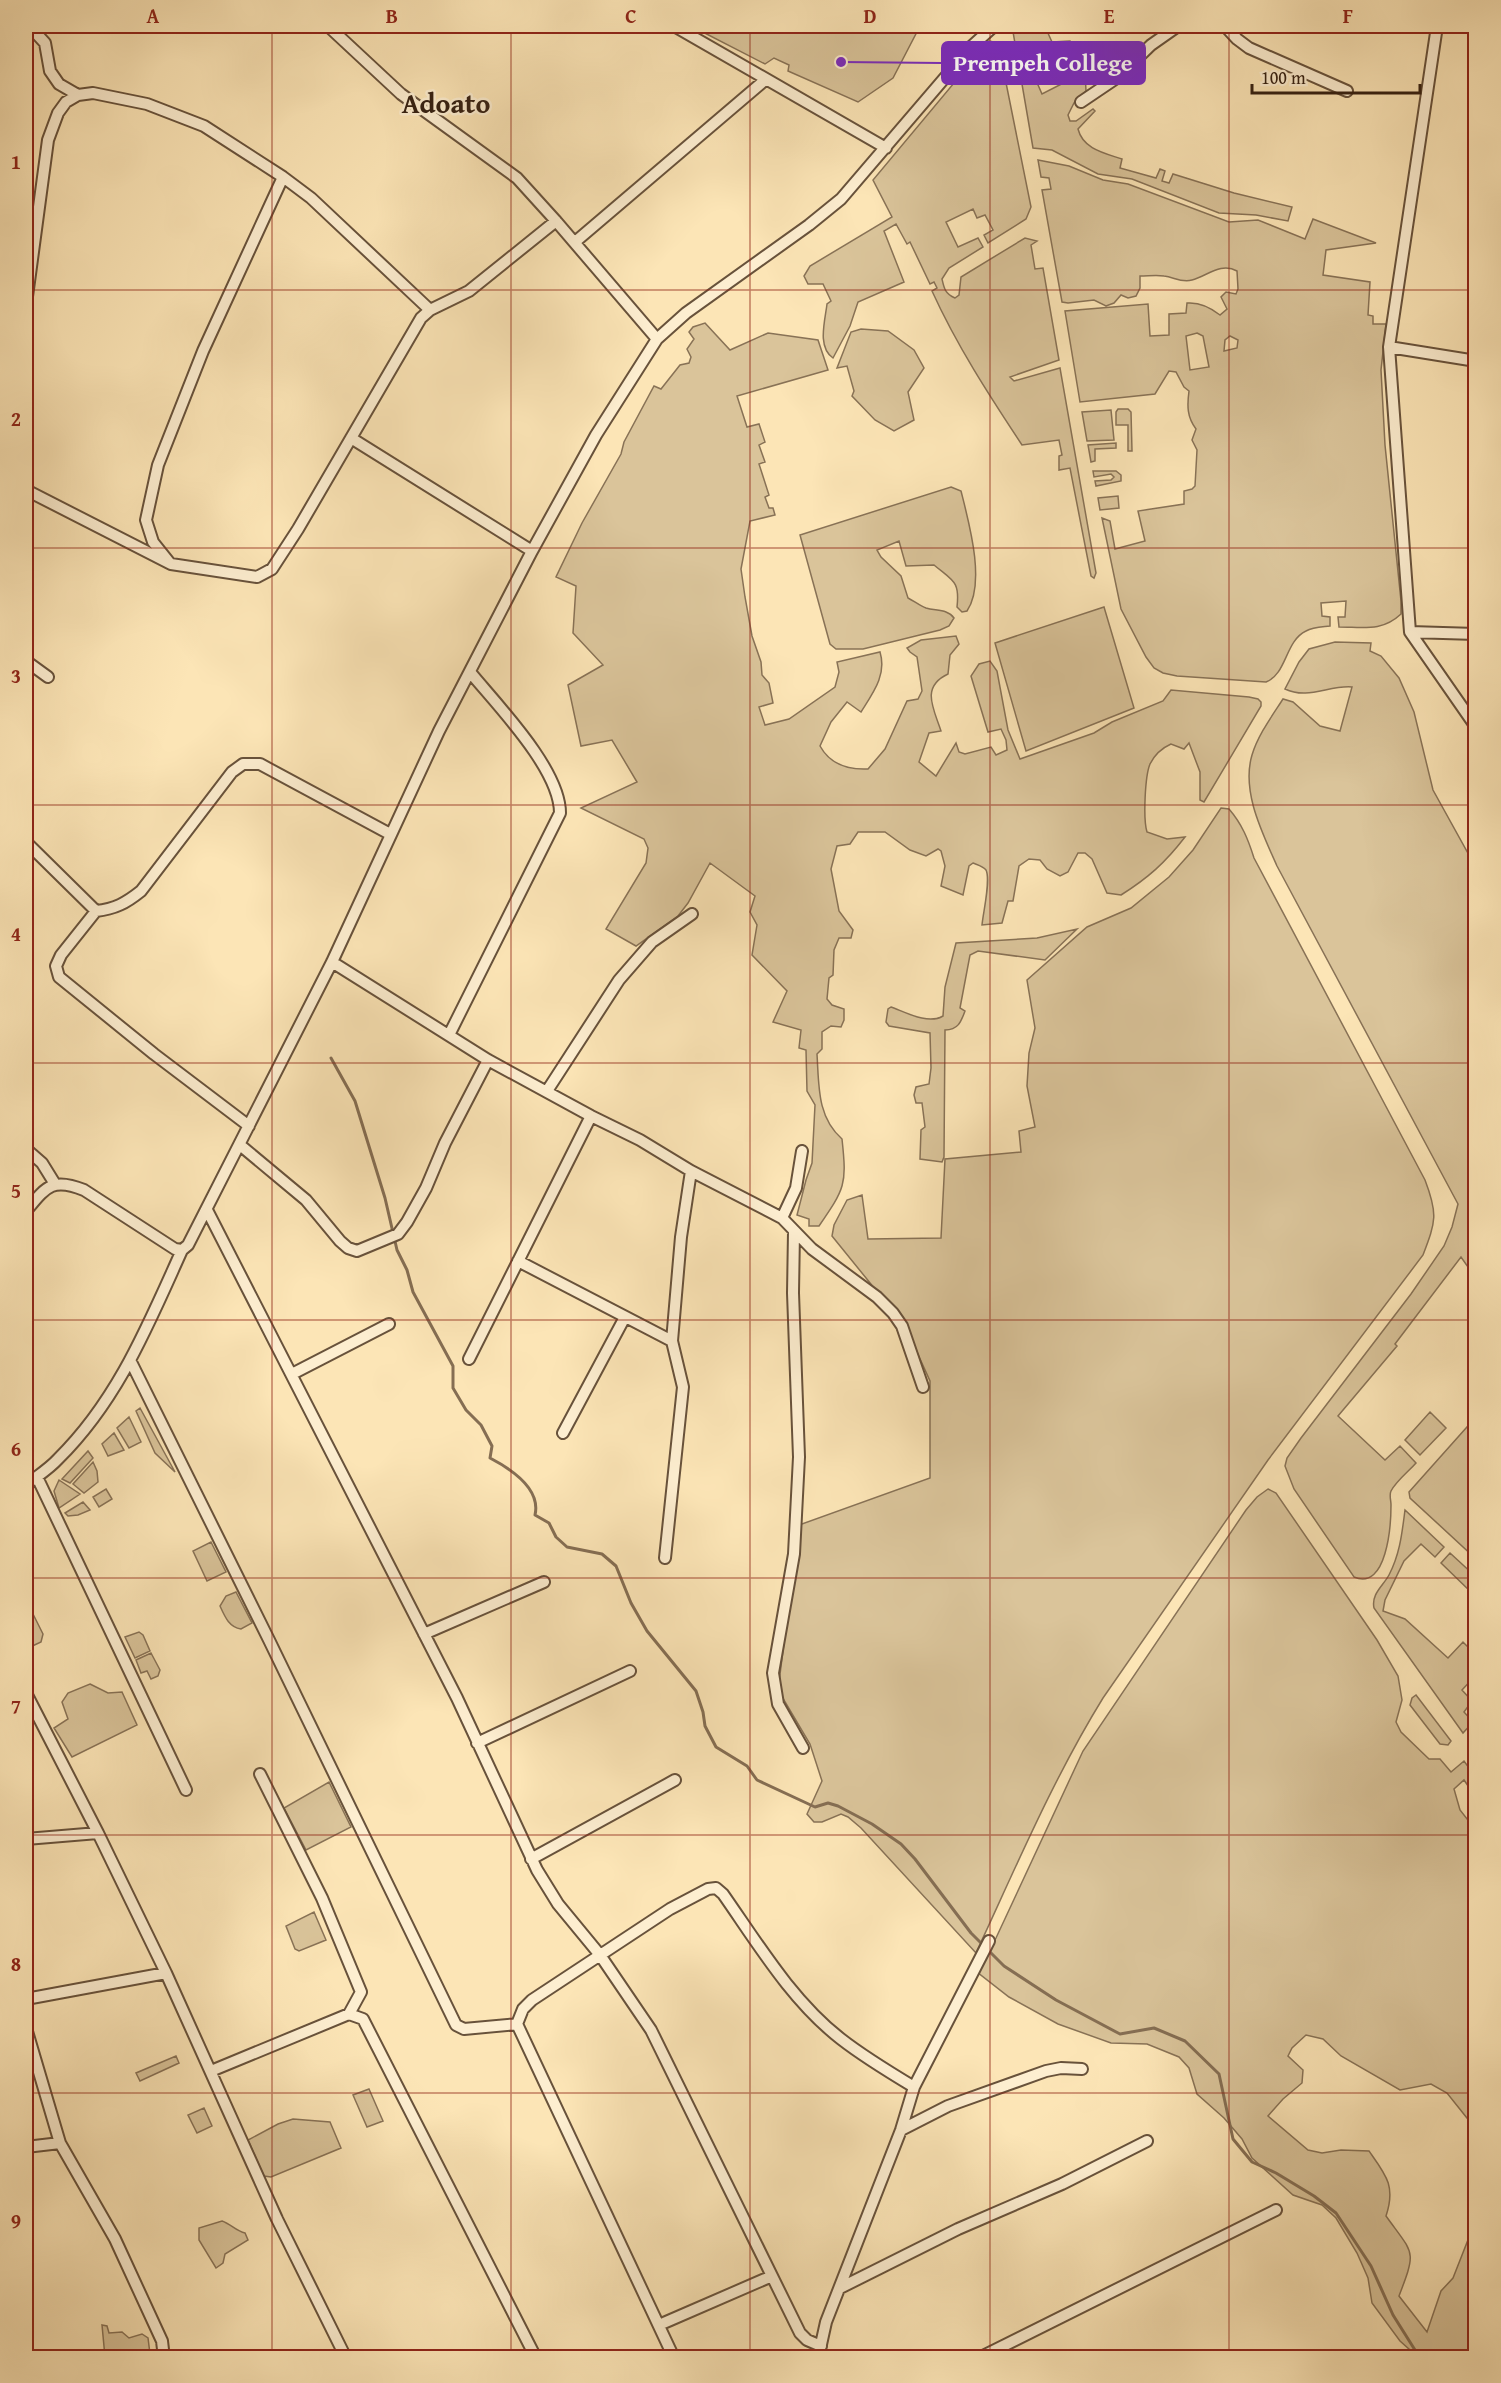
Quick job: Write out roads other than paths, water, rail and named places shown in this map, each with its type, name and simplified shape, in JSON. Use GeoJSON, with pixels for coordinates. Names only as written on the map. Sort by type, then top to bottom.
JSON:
{"type":"FeatureCollection","features":[{"type":"Feature","properties":{"kind":"street"},"geometry":{"type":"LineString","coordinates":[[328,26],[401,94],[510,172],[575,242],[657,339]]}},
{"type":"Feature","properties":{"kind":"street"},"geometry":{"type":"LineString","coordinates":[[674,26],[886,148]]}},
{"type":"Feature","properties":{"kind":"street"},"geometry":{"type":"LineString","coordinates":[[26,1485],[58,1460],[98,1414],[131,1362],[182,1250],[188,1245],[207,1210],[332,962],[439,731],[532,551],[596,435],[657,339],[686,313],[809,225],[841,199],[972,46],[994,26]]}},
{"type":"Feature","properties":{"kind":"street"},"geometry":{"type":"LineString","coordinates":[[1081,102],[1118,77],[1151,45],[1178,26]]}},
{"type":"Feature","properties":{"kind":"street"},"geometry":{"type":"LineString","coordinates":[[1225,26],[1249,48],[1347,91]]}},
{"type":"Feature","properties":{"kind":"street"},"geometry":{"type":"LineString","coordinates":[[1437,26],[1389,347],[1410,632],[1476,727]]}},
{"type":"Feature","properties":{"kind":"street"},"geometry":{"type":"LineString","coordinates":[[34,30],[45,43],[50,71],[59,84],[78,94]]}},
{"type":"Feature","properties":{"kind":"street"},"geometry":{"type":"LineString","coordinates":[[575,242],[765,80]]}},
{"type":"Feature","properties":{"kind":"street"},"geometry":{"type":"LineString","coordinates":[[26,303],[48,140],[57,113],[66,102],[78,94],[93,93],[147,104],[204,126],[311,198],[430,310]]}},
{"type":"Feature","properties":{"kind":"street"},"geometry":{"type":"LineString","coordinates":[[171,564],[153,542],[146,520],[158,465],[203,351],[283,177]]}},
{"type":"Feature","properties":{"kind":"street"},"geometry":{"type":"LineString","coordinates":[[26,490],[171,564],[257,577],[272,569],[298,529],[413,330],[430,310],[469,291],[556,221]]}},
{"type":"Feature","properties":{"kind":"street"},"geometry":{"type":"LineString","coordinates":[[1389,347],[1476,361]]}},
{"type":"Feature","properties":{"kind":"street"},"geometry":{"type":"LineString","coordinates":[[351,438],[532,551]]}},
{"type":"Feature","properties":{"kind":"street"},"geometry":{"type":"LineString","coordinates":[[1410,632],[1476,634]]}},
{"type":"Feature","properties":{"kind":"street"},"geometry":{"type":"LineString","coordinates":[[26,661],[48,677]]}},
{"type":"Feature","properties":{"kind":"street"},"geometry":{"type":"LineString","coordinates":[[449,1035],[560,813],[555,789],[535,752],[470,672]]}},
{"type":"Feature","properties":{"kind":"street"},"geometry":{"type":"LineString","coordinates":[[249,1126],[154,1054],[59,976],[56,966],[61,955],[96,911],[112,910],[141,891],[231,772],[243,764],[260,764],[390,834]]}},
{"type":"Feature","properties":{"kind":"street"},"geometry":{"type":"LineString","coordinates":[[26,842],[96,911]]}},
{"type":"Feature","properties":{"kind":"street"},"geometry":{"type":"LineString","coordinates":[[547,1091],[619,980],[652,942],[692,914]]}},
{"type":"Feature","properties":{"kind":"street"},"geometry":{"type":"LineString","coordinates":[[332,962],[488,1060],[782,1218],[812,1248],[877,1297],[893,1313],[902,1326],[924,1387]]}},
{"type":"Feature","properties":{"kind":"street"},"geometry":{"type":"LineString","coordinates":[[240,1145],[306,1200],[348,1248],[357,1251],[395,1235],[426,1188],[445,1143],[488,1060]]}},
{"type":"Feature","properties":{"kind":"street"},"geometry":{"type":"LineString","coordinates":[[469,1359],[591,1116]]}},
{"type":"Feature","properties":{"kind":"street"},"geometry":{"type":"LineString","coordinates":[[26,1149],[42,1163],[55,1184]]}},
{"type":"Feature","properties":{"kind":"street"},"geometry":{"type":"LineString","coordinates":[[782,1218],[796,1188],[802,1151]]}},
{"type":"Feature","properties":{"kind":"street"},"geometry":{"type":"LineString","coordinates":[[665,1558],[683,1387],[672,1341],[681,1237],[691,1171]]}},
{"type":"Feature","properties":{"kind":"street"},"geometry":{"type":"LineString","coordinates":[[26,1211],[42,1192],[55,1184],[68,1184],[84,1190],[175,1249],[182,1250]]}},
{"type":"Feature","properties":{"kind":"street"},"geometry":{"type":"LineString","coordinates":[[207,1210],[424,1634],[531,1858],[558,1904],[600,1955],[651,2030],[800,2333],[807,2340],[820,2346]]}},
{"type":"Feature","properties":{"kind":"street"},"geometry":{"type":"LineString","coordinates":[[794,1232],[799,1457],[794,1554],[773,1673],[778,1704],[803,1748]]}},
{"type":"Feature","properties":{"kind":"street"},"geometry":{"type":"LineString","coordinates":[[518,1261],[672,1341]]}},
{"type":"Feature","properties":{"kind":"street"},"geometry":{"type":"LineString","coordinates":[[563,1433],[625,1317]]}},
{"type":"Feature","properties":{"kind":"street"},"geometry":{"type":"LineString","coordinates":[[292,1374],[389,1324]]}},
{"type":"Feature","properties":{"kind":"street"},"geometry":{"type":"LineString","coordinates":[[131,1362],[456,2025],[464,2030],[517,2024]]}},
{"type":"Feature","properties":{"kind":"street"},"geometry":{"type":"LineString","coordinates":[[37,1476],[186,1791]]}},
{"type":"Feature","properties":{"kind":"street"},"geometry":{"type":"LineString","coordinates":[[424,1634],[544,1582]]}},
{"type":"Feature","properties":{"kind":"street"},"geometry":{"type":"LineString","coordinates":[[477,1743],[630,1671]]}},
{"type":"Feature","properties":{"kind":"street"},"geometry":{"type":"LineString","coordinates":[[26,1693],[166,1972],[277,2219],[346,2358]]}},
{"type":"Feature","properties":{"kind":"street"},"geometry":{"type":"LineString","coordinates":[[211,2071],[349,2014],[361,1992],[322,1898],[260,1774]]}},
{"type":"Feature","properties":{"kind":"street"},"geometry":{"type":"LineString","coordinates":[[531,1858],[675,1780]]}},
{"type":"Feature","properties":{"kind":"street"},"geometry":{"type":"LineString","coordinates":[[26,1839],[98,1833]]}},
{"type":"Feature","properties":{"kind":"street"},"geometry":{"type":"LineString","coordinates":[[674,2358],[517,2024],[523,2009],[532,2000],[670,1909],[708,1888],[716,1888],[723,1894],[777,1970],[810,2010],[840,2038],[914,2087]]}},
{"type":"Feature","properties":{"kind":"street"},"geometry":{"type":"LineString","coordinates":[[818,2358],[826,2322],[901,2130],[914,2087],[988,1941]]}},
{"type":"Feature","properties":{"kind":"street"},"geometry":{"type":"LineString","coordinates":[[26,1999],[166,1972]]}},
{"type":"Feature","properties":{"kind":"street"},"geometry":{"type":"LineString","coordinates":[[349,2014],[363,2019],[536,2358]]}},
{"type":"Feature","properties":{"kind":"street"},"geometry":{"type":"LineString","coordinates":[[26,2028],[60,2143],[115,2239],[162,2341],[164,2358]]}},
{"type":"Feature","properties":{"kind":"street"},"geometry":{"type":"LineString","coordinates":[[901,2130],[948,2106],[1046,2071],[1061,2068],[1082,2069]]}},
{"type":"Feature","properties":{"kind":"street"},"geometry":{"type":"LineString","coordinates":[[840,2288],[958,2229],[1062,2184],[1147,2141]]}},
{"type":"Feature","properties":{"kind":"street"},"geometry":{"type":"LineString","coordinates":[[26,2147],[60,2143]]}},
{"type":"Feature","properties":{"kind":"street"},"geometry":{"type":"LineString","coordinates":[[979,2358],[1276,2210]]}},
{"type":"Feature","properties":{"kind":"street"},"geometry":{"type":"LineString","coordinates":[[659,2325],[772,2276]]}},
{"type":"Feature","properties":{"kind":"waterway"},"geometry":{"type":"LineString","coordinates":[[331,1058],[355,1101],[385,1198],[397,1250],[407,1270],[413,1292],[453,1366],[453,1388],[466,1410],[481,1425],[492,1446],[490,1458],[523,1481],[533,1497],[536,1506],[535,1515],[549,1523],[556,1537],[567,1547],[602,1554],[616,1566],[631,1603],[647,1631],[696,1691],[705,1726],[716,1747],[747,1766],[757,1780],[815,1807],[828,1803],[838,1806],[872,1824],[901,1844],[971,1933],[1004,1966],[1056,2000],[1120,2034],[1154,2028],[1185,2041],[1219,2074],[1233,2139],[1252,2162],[1276,2173],[1314,2196],[1336,2213],[1371,2266],[1393,2315],[1420,2358]]}},
{"type":"Feature","properties":{"kind":"place","name":"Prempeh College"},"geometry":{"type":"Point","coordinates":[841,62]}},
{"type":"Feature","properties":{"kind":"district","name":"Adoato"},"geometry":{"type":"Point","coordinates":[446,102]}}]}
